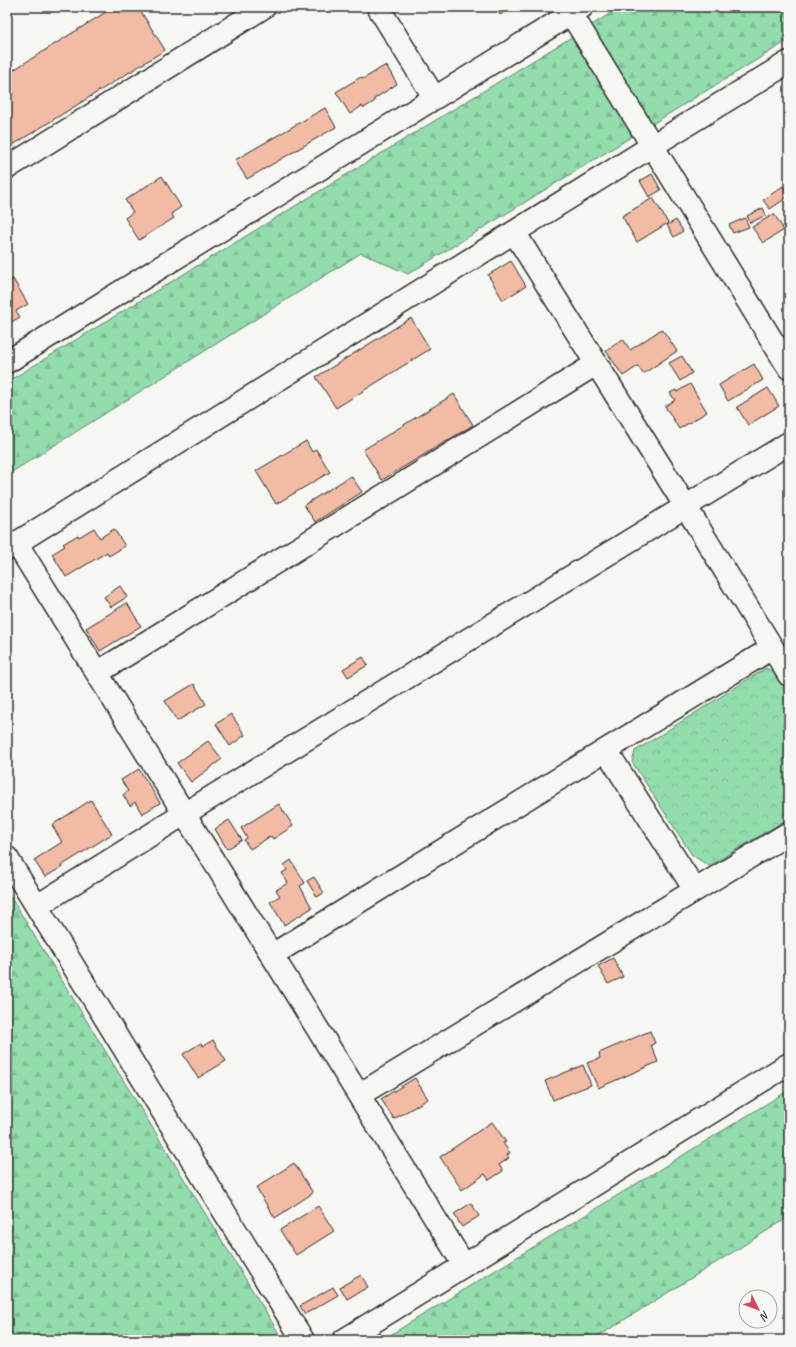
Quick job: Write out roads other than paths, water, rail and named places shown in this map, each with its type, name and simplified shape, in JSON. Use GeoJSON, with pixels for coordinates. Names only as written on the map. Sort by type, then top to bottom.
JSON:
{"type":"FeatureCollection","features":[{"type":"Feature","properties":{"kind":"street"},"geometry":{"type":"LineString","coordinates":[[7,168],[264,7]]}},
{"type":"Feature","properties":{"kind":"street"},"geometry":{"type":"LineString","coordinates":[[378,7],[434,97]]}},
{"type":"Feature","properties":{"kind":"street"},"geometry":{"type":"LineString","coordinates":[[7,362],[573,9],[652,146],[789,368]]}},
{"type":"Feature","properties":{"kind":"street"},"geometry":{"type":"LineString","coordinates":[[464,1265],[97,673],[12,547],[514,232],[789,62]]}},
{"type":"Feature","properties":{"kind":"street"},"geometry":{"type":"LineString","coordinates":[[514,232],[789,675]]}},
{"type":"Feature","properties":{"kind":"street"},"geometry":{"type":"LineString","coordinates":[[97,673],[596,364]]}},
{"type":"Feature","properties":{"kind":"street"},"geometry":{"type":"LineString","coordinates":[[37,906],[184,814],[789,443]]}},
{"type":"Feature","properties":{"kind":"street"},"geometry":{"type":"LineString","coordinates":[[272,955],[772,648]]}},
{"type":"Feature","properties":{"kind":"street"},"geometry":{"type":"LineString","coordinates":[[606,750],[695,890]]}},
{"type":"Feature","properties":{"kind":"street"},"geometry":{"type":"LineString","coordinates":[[359,1095],[789,832]]}},
{"type":"Feature","properties":{"kind":"street"},"geometry":{"type":"LineString","coordinates":[[7,858],[302,1340]]}},
{"type":"Feature","properties":{"kind":"street"},"geometry":{"type":"LineString","coordinates":[[344,1340],[789,1064]]}}]}
